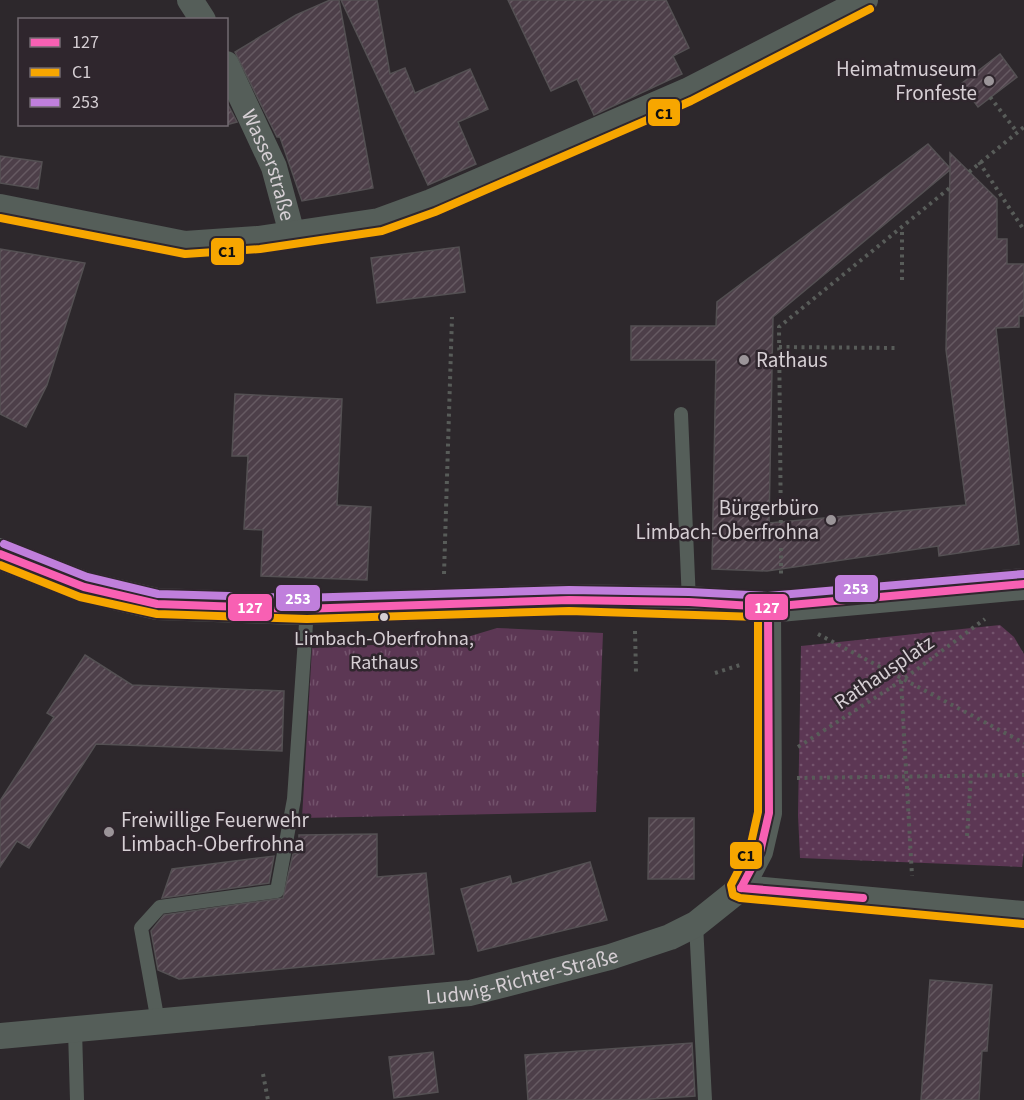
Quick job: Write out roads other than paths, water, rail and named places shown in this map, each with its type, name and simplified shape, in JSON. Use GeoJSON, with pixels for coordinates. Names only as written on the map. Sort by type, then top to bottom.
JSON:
{"type":"FeatureCollection","features":[{"type":"Feature","properties":{"kind":"street"},"geometry":{"type":"LineString","coordinates":[[190,0],[202,18]]}},
{"type":"Feature","properties":{"kind":"street"},"geometry":{"type":"LineString","coordinates":[[0,207],[185,244],[292,234],[379,221],[431,202],[687,91],[865,0]]}},
{"type":"Feature","properties":{"kind":"street","name":"Wasserstraße"},"geometry":{"type":"LineString","coordinates":[[228,68],[274,167],[292,234]]}},
{"type":"Feature","properties":{"kind":"street"},"geometry":{"type":"LineString","coordinates":[[0,554],[84,587],[157,603],[307,609],[569,600],[633,600],[768,607],[1024,584]]}},
{"type":"Feature","properties":{"kind":"street","name":"Ludwig-Richter-Straße"},"geometry":{"type":"LineString","coordinates":[[0,1036],[470,993],[610,957],[696,924],[741,888],[760,852],[769,813],[768,607]]}},
{"type":"Feature","properties":{"kind":"street"},"geometry":{"type":"LineString","coordinates":[[741,888],[1024,914]]}},
{"type":"Feature","properties":{"kind":"lane"},"geometry":{"type":"LineString","coordinates":[[681,414],[689,602]]}},
{"type":"Feature","properties":{"kind":"lane"},"geometry":{"type":"LineString","coordinates":[[158,1022],[141,928],[160,907],[277,891],[294,799],[307,609]]}},
{"type":"Feature","properties":{"kind":"lane"},"geometry":{"type":"LineString","coordinates":[[696,924],[705,1100]]}},
{"type":"Feature","properties":{"kind":"lane"},"geometry":{"type":"LineString","coordinates":[[75,1030],[77,1100]]}},
{"type":"Feature","properties":{"kind":"place","name":"Heimatmuseum Fronfeste"},"geometry":{"type":"Point","coordinates":[989,81]}},
{"type":"Feature","properties":{"kind":"place","name":"Rathaus"},"geometry":{"type":"Point","coordinates":[744,360]}},
{"type":"Feature","properties":{"kind":"place","name":"Bürgerbüro Limbach-Oberfrohna"},"geometry":{"type":"Point","coordinates":[831,520]}},
{"type":"Feature","properties":{"kind":"place","name":"Limbach-Oberfrohna, Rathaus"},"geometry":{"type":"Point","coordinates":[384,617]}},
{"type":"Feature","properties":{"kind":"place","name":"Freiwillige Feuerwehr Limbach-Oberfrohna"},"geometry":{"type":"Point","coordinates":[109,832]}}]}
